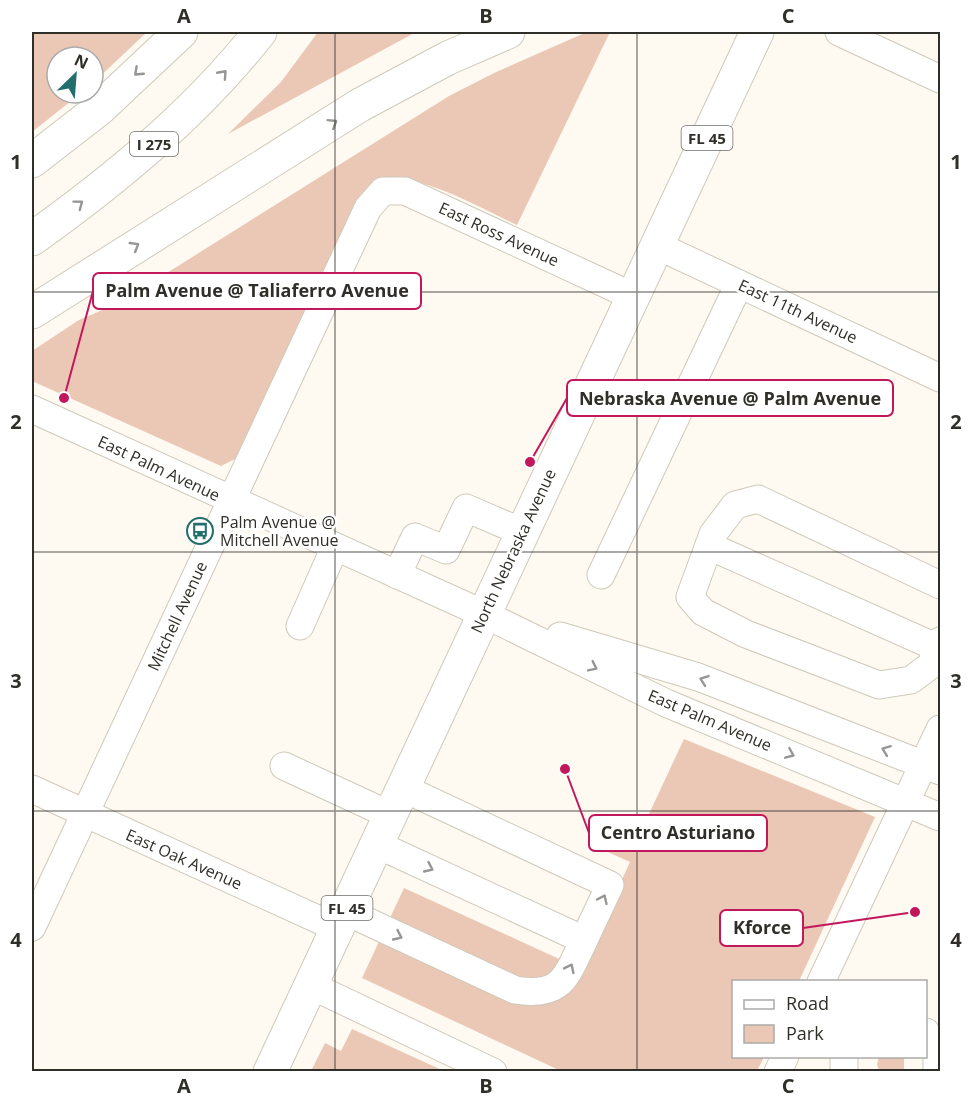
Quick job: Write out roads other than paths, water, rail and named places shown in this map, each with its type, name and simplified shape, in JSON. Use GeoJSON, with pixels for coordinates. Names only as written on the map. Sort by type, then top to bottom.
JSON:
{"type":"FeatureCollection","features":[{"type":"Feature","properties":{"kind":"main road"},"geometry":{"type":"LineString","coordinates":[[32,161],[99,109],[181,32]]}},
{"type":"Feature","properties":{"kind":"main road","name":"I 275"},"geometry":{"type":"LineString","coordinates":[[32,239],[157,141],[208,91],[260,32]]}},
{"type":"Feature","properties":{"kind":"main road"},"geometry":{"type":"LineString","coordinates":[[32,312],[360,105],[448,58],[508,32]]}},
{"type":"Feature","properties":{"kind":"main road","name":"North Nebraska Avenue"},"geometry":{"type":"LineString","coordinates":[[270,1071],[632,296],[758,32]]}},
{"type":"Feature","properties":{"kind":"street"},"geometry":{"type":"LineString","coordinates":[[839,32],[940,79]]}},
{"type":"Feature","properties":{"kind":"street","name":"East Ross Avenue"},"geometry":{"type":"LineString","coordinates":[[368,208],[383,191],[405,191],[632,296]]}},
{"type":"Feature","properties":{"kind":"street","name":"Mitchell Avenue"},"geometry":{"type":"LineString","coordinates":[[32,927],[368,208]]}},
{"type":"Feature","properties":{"kind":"street","name":"East 11th Avenue"},"geometry":{"type":"LineString","coordinates":[[656,245],[940,378]]}},
{"type":"Feature","properties":{"kind":"street"},"geometry":{"type":"LineString","coordinates":[[601,575],[739,284]]}},
{"type":"Feature","properties":{"kind":"street","name":"East Palm Avenue"},"geometry":{"type":"LineString","coordinates":[[32,410],[484,614],[666,703],[940,817]]}},
{"type":"Feature","properties":{"kind":"street"},"geometry":{"type":"LineString","coordinates":[[709,546],[939,645],[930,665],[911,680],[879,685],[746,634],[703,612],[690,597],[713,534],[735,505],[758,498],[940,585]]}},
{"type":"Feature","properties":{"kind":"street"},"geometry":{"type":"LineString","coordinates":[[397,575],[415,537],[446,550],[466,508],[522,532]]}},
{"type":"Feature","properties":{"kind":"street"},"geometry":{"type":"LineString","coordinates":[[300,627],[335,547]]}},
{"type":"Feature","properties":{"kind":"street","name":"East Palm Avenue"},"geometry":{"type":"LineString","coordinates":[[484,614],[698,677],[932,768]]}},
{"type":"Feature","properties":{"kind":"street"},"geometry":{"type":"LineString","coordinates":[[821,980],[906,803],[932,768],[940,729]]}},
{"type":"Feature","properties":{"kind":"street"},"geometry":{"type":"LineString","coordinates":[[284,766],[390,816],[584,940]]}},
{"type":"Feature","properties":{"kind":"street","name":"East Oak Avenue"},"geometry":{"type":"LineString","coordinates":[[32,789],[341,920],[515,990],[536,993],[551,990],[564,980],[610,885],[390,816]]}},
{"type":"Feature","properties":{"kind":"street"},"geometry":{"type":"LineString","coordinates":[[310,985],[493,1071]]}},
{"type":"Feature","properties":{"kind":"street"},"geometry":{"type":"LineString","coordinates":[[927,1034],[937,1054],[937,1071]]}},
{"type":"Feature","properties":{"kind":"place","name":"Palm Avenue @ Taliaferro Avenue"},"geometry":{"type":"Point","coordinates":[64,398]}},
{"type":"Feature","properties":{"kind":"place","name":"Nebraska Avenue @ Palm Avenue"},"geometry":{"type":"Point","coordinates":[530,462]}},
{"type":"Feature","properties":{"kind":"place","name":"Palm Avenue @ Mitchell Avenue"},"geometry":{"type":"Point","coordinates":[200,531]}},
{"type":"Feature","properties":{"kind":"place","name":"Centro Asturiano"},"geometry":{"type":"Point","coordinates":[565,769]}},
{"type":"Feature","properties":{"kind":"place","name":"Kforce"},"geometry":{"type":"Point","coordinates":[915,912]}}]}
